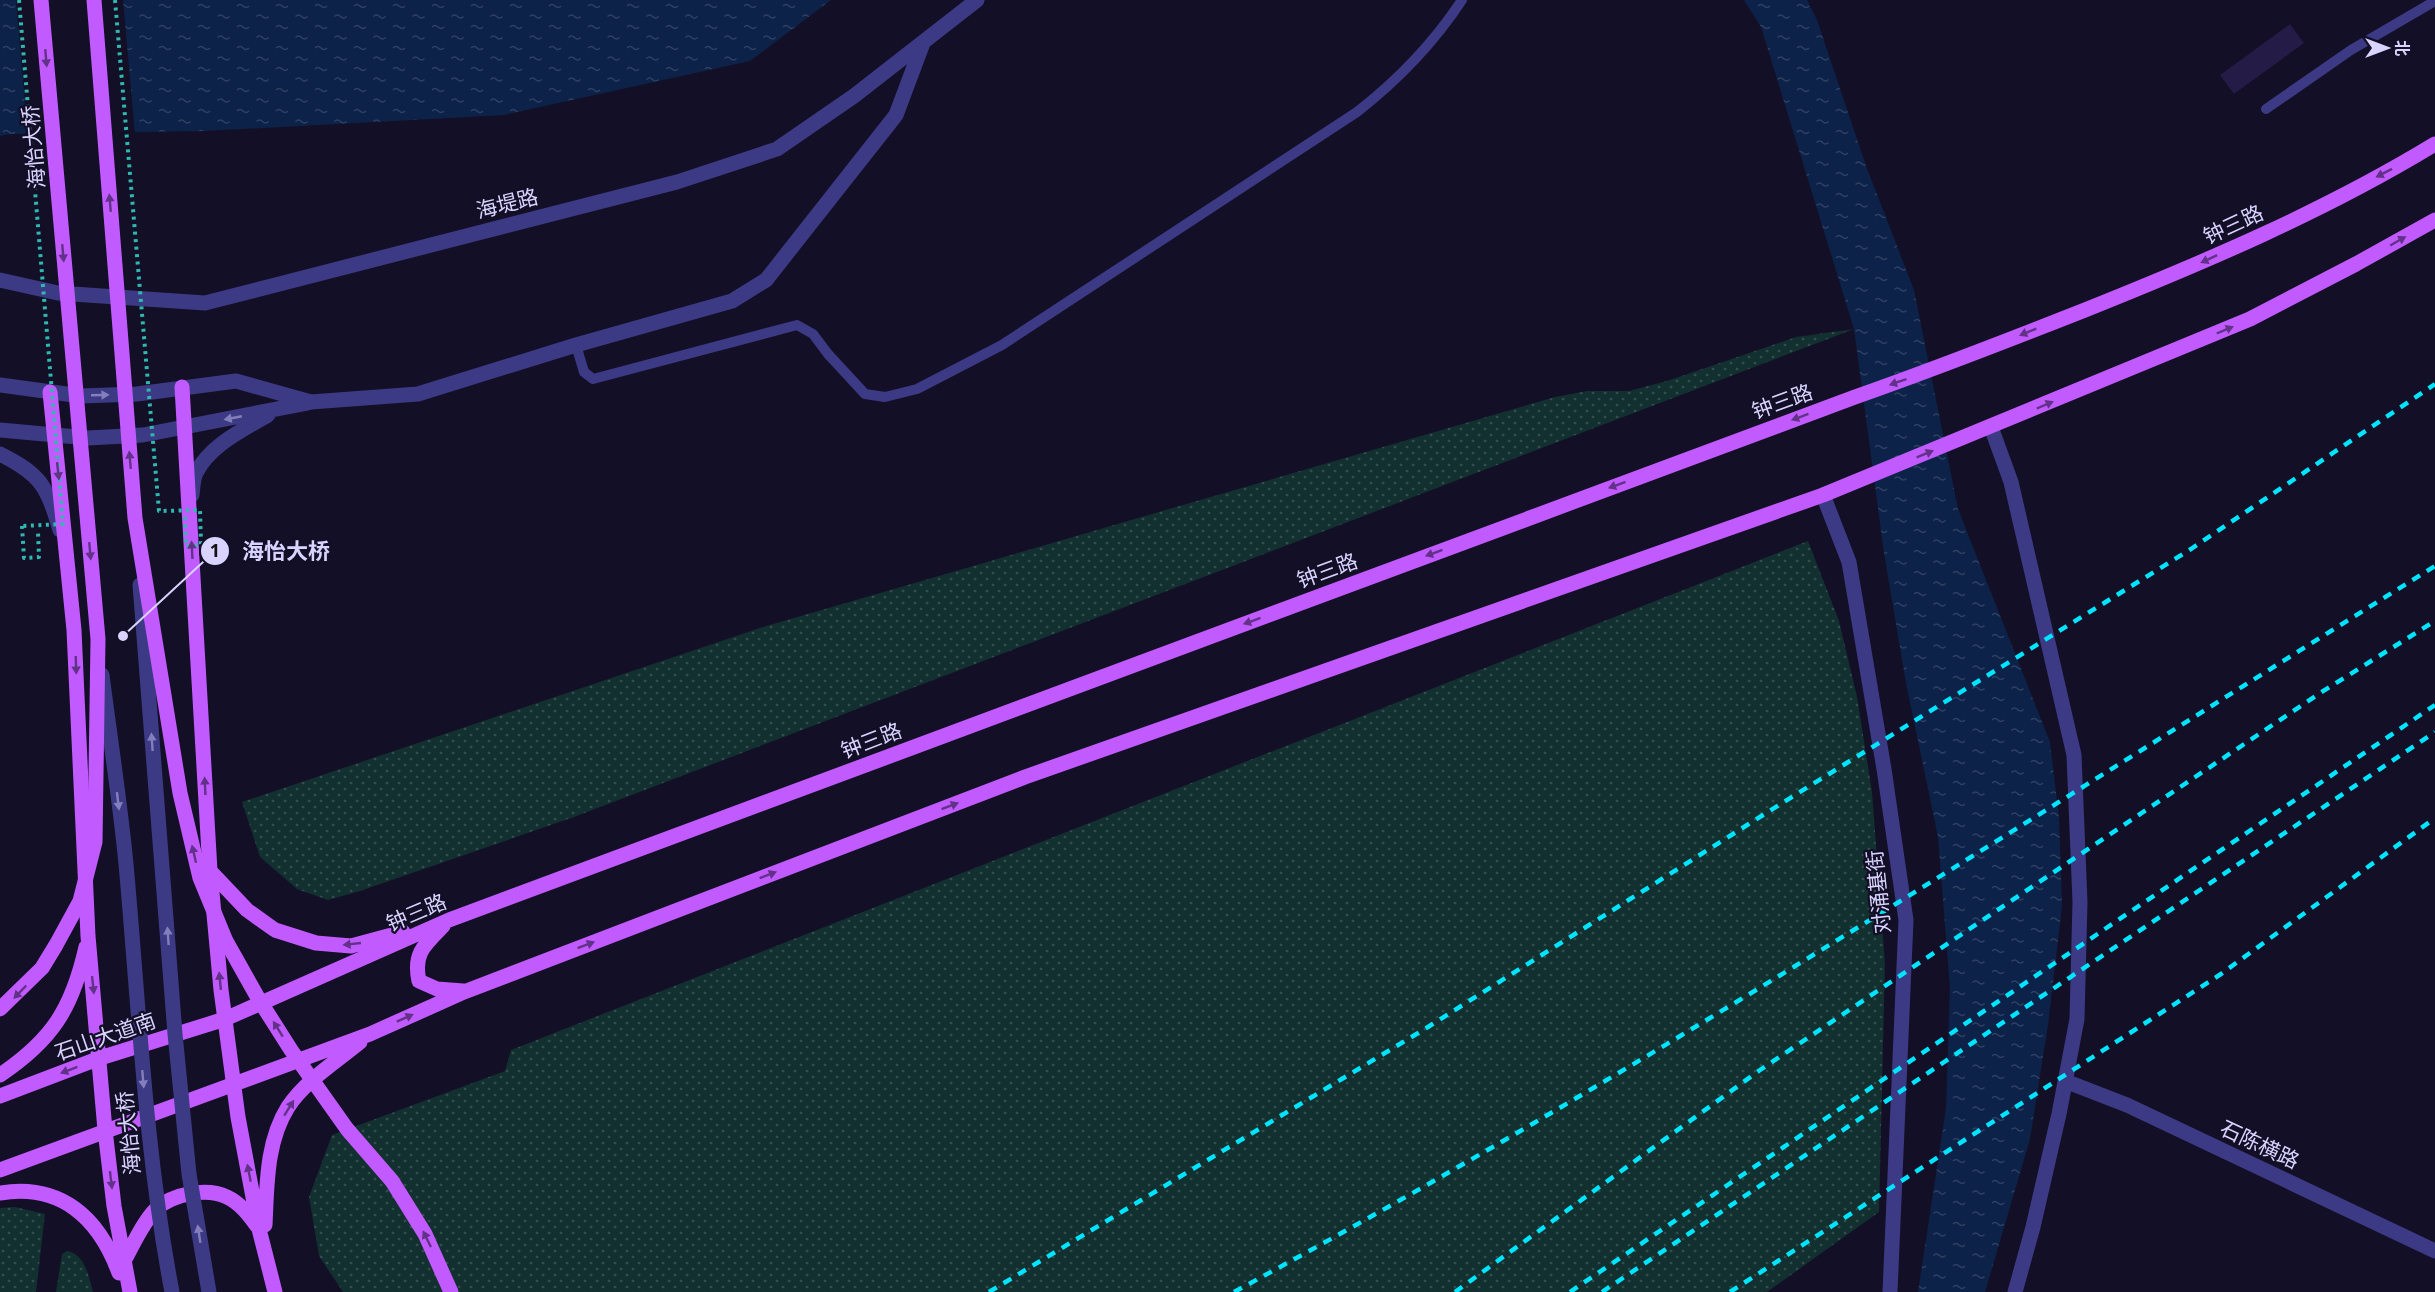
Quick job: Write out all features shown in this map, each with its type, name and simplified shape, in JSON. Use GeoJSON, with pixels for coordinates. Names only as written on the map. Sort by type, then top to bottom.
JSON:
{"type":"FeatureCollection","features":[{"type":"Feature","properties":{"kind":"main road","name":"海怡大桥"},"geometry":{"type":"LineString","coordinates":[[41,0],[98,639]]}},
{"type":"Feature","properties":{"kind":"main road"},"geometry":{"type":"LineString","coordinates":[[94,0],[135,518],[180,793],[204,888],[226,941],[258,998],[291,1050],[347,1129],[392,1181],[425,1234],[451,1292]]}},
{"type":"Feature","properties":{"kind":"main road","name":"钟三路"},"geometry":{"type":"LineString","coordinates":[[225,1019],[449,920],[1940,367],[2184,271],[2399,166],[2435,144]]}},
{"type":"Feature","properties":{"kind":"main road"},"geometry":{"type":"LineString","coordinates":[[0,1170],[370,1034],[464,992],[1025,777],[1823,495],[2250,320],[2435,220]]}},
{"type":"Feature","properties":{"kind":"main road"},"geometry":{"type":"LineString","coordinates":[[182,387],[210,871],[225,1019],[233,1084],[259,1229],[275,1292]]}},
{"type":"Feature","properties":{"kind":"main road"},"geometry":{"type":"LineString","coordinates":[[50,392],[74,630],[88,936],[105,1130],[128,1292]]}},
{"type":"Feature","properties":{"kind":"main road"},"geometry":{"type":"LineString","coordinates":[[0,1009],[42,968],[80,901],[95,842],[98,639]]}},
{"type":"Feature","properties":{"kind":"main road"},"geometry":{"type":"LineString","coordinates":[[210,871],[247,910],[275,930],[316,943],[351,946],[449,920]]}},
{"type":"Feature","properties":{"kind":"main road"},"geometry":{"type":"LineString","coordinates":[[449,920],[426,943],[415,964],[419,981],[437,989],[464,992]]}},
{"type":"Feature","properties":{"kind":"main road"},"geometry":{"type":"LineString","coordinates":[[0,1075],[33,1051],[60,1017],[73,992],[88,936]]}},
{"type":"Feature","properties":{"kind":"main road","name":"石山大道南"},"geometry":{"type":"LineString","coordinates":[[0,1096],[100,1058],[225,1019]]}},
{"type":"Feature","properties":{"kind":"main road"},"geometry":{"type":"LineString","coordinates":[[264,1246],[268,1168],[273,1143],[287,1108],[309,1083],[370,1034]]}},
{"type":"Feature","properties":{"kind":"main road"},"geometry":{"type":"LineString","coordinates":[[0,1193],[18,1190],[46,1194],[71,1204],[92,1224],[110,1249],[128,1292]]}},
{"type":"Feature","properties":{"kind":"main road"},"geometry":{"type":"LineString","coordinates":[[124,1261],[154,1210],[169,1199],[203,1192],[226,1196],[243,1208],[259,1229]]}},
{"type":"Feature","properties":{"kind":"street","name":"海堤路"},"geometry":{"type":"LineString","coordinates":[[0,280],[58,293],[205,303],[677,182],[777,149],[854,96],[977,0]]}},
{"type":"Feature","properties":{"kind":"street"},"geometry":{"type":"LineString","coordinates":[[0,429],[88,438],[143,435],[311,402],[418,394],[576,345],[732,302],[766,280],[896,115],[923,42]]}},
{"type":"Feature","properties":{"kind":"street"},"geometry":{"type":"LineString","coordinates":[[0,385],[81,396],[137,394],[236,381],[311,402]]}},
{"type":"Feature","properties":{"kind":"street"},"geometry":{"type":"LineString","coordinates":[[188,511],[195,474],[206,458],[241,431],[269,415],[311,402]]}},
{"type":"Feature","properties":{"kind":"street"},"geometry":{"type":"LineString","coordinates":[[1991,427],[2011,482],[2074,756],[2080,902],[2077,1019],[2033,1227],[2015,1292]]}},
{"type":"Feature","properties":{"kind":"street"},"geometry":{"type":"LineString","coordinates":[[0,454],[35,477],[49,494],[66,551]]}},
{"type":"Feature","properties":{"kind":"street","name":"对涌基街"},"geometry":{"type":"LineString","coordinates":[[1823,495],[1849,561],[1884,769],[1906,920],[1890,1292]]}},
{"type":"Feature","properties":{"kind":"street"},"geometry":{"type":"LineString","coordinates":[[135,518],[175,1034],[189,1173],[209,1292]]}},
{"type":"Feature","properties":{"kind":"street","name":"海怡大桥"},"geometry":{"type":"LineString","coordinates":[[98,639],[126,863],[146,1103],[172,1292]]}},
{"type":"Feature","properties":{"kind":"street","name":"石陈横路"},"geometry":{"type":"LineString","coordinates":[[2065,1081],[2127,1105],[2435,1251]]}},
{"type":"Feature","properties":{"kind":"lane"},"geometry":{"type":"LineString","coordinates":[[576,345],[584,372],[593,379],[797,326],[813,334],[865,394],[885,397],[917,389],[1002,345],[1357,112],[1385,90],[1417,59],[1462,0]]}},
{"type":"Feature","properties":{"kind":"lane"},"geometry":{"type":"LineString","coordinates":[[2266,109],[2351,50],[2435,1]]}},
{"type":"Feature","properties":{"kind":"path"},"geometry":{"type":"LineString","coordinates":[[18,0],[63,524],[22,526],[24,558],[39,557],[38,532]]}},
{"type":"Feature","properties":{"kind":"path"},"geometry":{"type":"LineString","coordinates":[[115,0],[159,511],[200,510],[201,546],[186,546],[188,511]]}},
{"type":"Feature","properties":{"kind":"green space"},"geometry":{"type":"Polygon","coordinates":[[[1854,329],[574,817],[360,891],[328,900],[297,889],[260,857],[242,802],[763,627],[1555,397],[1587,391],[1629,391],[1667,381],[1796,337],[1854,329]]]}},
{"type":"Feature","properties":{"kind":"green space"},"geometry":{"type":"Polygon","coordinates":[[[1808,541],[1839,621],[1857,697],[1872,792],[1885,964],[1879,1212],[1767,1292],[343,1292],[319,1256],[309,1197],[332,1135],[505,1071],[511,1050],[1808,541]]]}},
{"type":"Feature","properties":{"kind":"green space"},"geometry":{"type":"Polygon","coordinates":[[[15,1207],[45,1214],[36,1292],[0,1292],[0,1208],[15,1207]]]}},
{"type":"Feature","properties":{"kind":"green space"},"geometry":{"type":"Polygon","coordinates":[[[67,1251],[82,1261],[93,1292],[56,1292],[62,1254],[67,1251]]]}},
{"type":"Feature","properties":{"kind":"water"},"geometry":{"type":"Polygon","coordinates":[[[0,0],[831,0],[750,61],[504,115],[205,131],[0,136],[0,0]]]}},
{"type":"Feature","properties":{"kind":"water"},"geometry":{"type":"Polygon","coordinates":[[[1744,0],[1807,0],[1817,20],[1866,166],[1914,290],[1958,509],[2050,742],[2059,818],[2062,906],[2048,1025],[2030,1139],[1985,1292],[1918,1292],[1946,1108],[1950,988],[1938,837],[1906,683],[1884,553],[1854,329],[1761,27],[1744,0]]]}},
{"type":"Feature","properties":{"kind":"pier"},"geometry":{"type":"Polygon","coordinates":[[[16,0],[123,0],[135,135],[28,137],[16,0]]]}},
{"type":"Feature","properties":{"kind":"building"},"geometry":{"type":"Polygon","coordinates":[[[2290,24],[2304,43],[2234,94],[2220,75],[2290,24]]]}},
{"type":"Feature","properties":{"kind":"railway"},"geometry":{"type":"LineString","coordinates":[[989,1292],[1428,1027],[1763,815],[2191,549],[2435,384]]}},
{"type":"Feature","properties":{"kind":"railway"},"geometry":{"type":"LineString","coordinates":[[1234,1292],[1540,1120],[1690,1030],[1989,846],[2435,566]]}},
{"type":"Feature","properties":{"kind":"railway"},"geometry":{"type":"LineString","coordinates":[[1455,1292],[1760,1070],[2320,693],[2435,621]]}},
{"type":"Feature","properties":{"kind":"railway"},"geometry":{"type":"LineString","coordinates":[[1570,1292],[2435,705]]}},
{"type":"Feature","properties":{"kind":"railway"},"geometry":{"type":"LineString","coordinates":[[1602,1292],[2435,732]]}},
{"type":"Feature","properties":{"kind":"railway"},"geometry":{"type":"LineString","coordinates":[[1730,1292],[2221,974],[2435,818]]}},
{"type":"Feature","properties":{"kind":"place","name":"海怡大桥"},"geometry":{"type":"Point","coordinates":[123,636]}}]}
